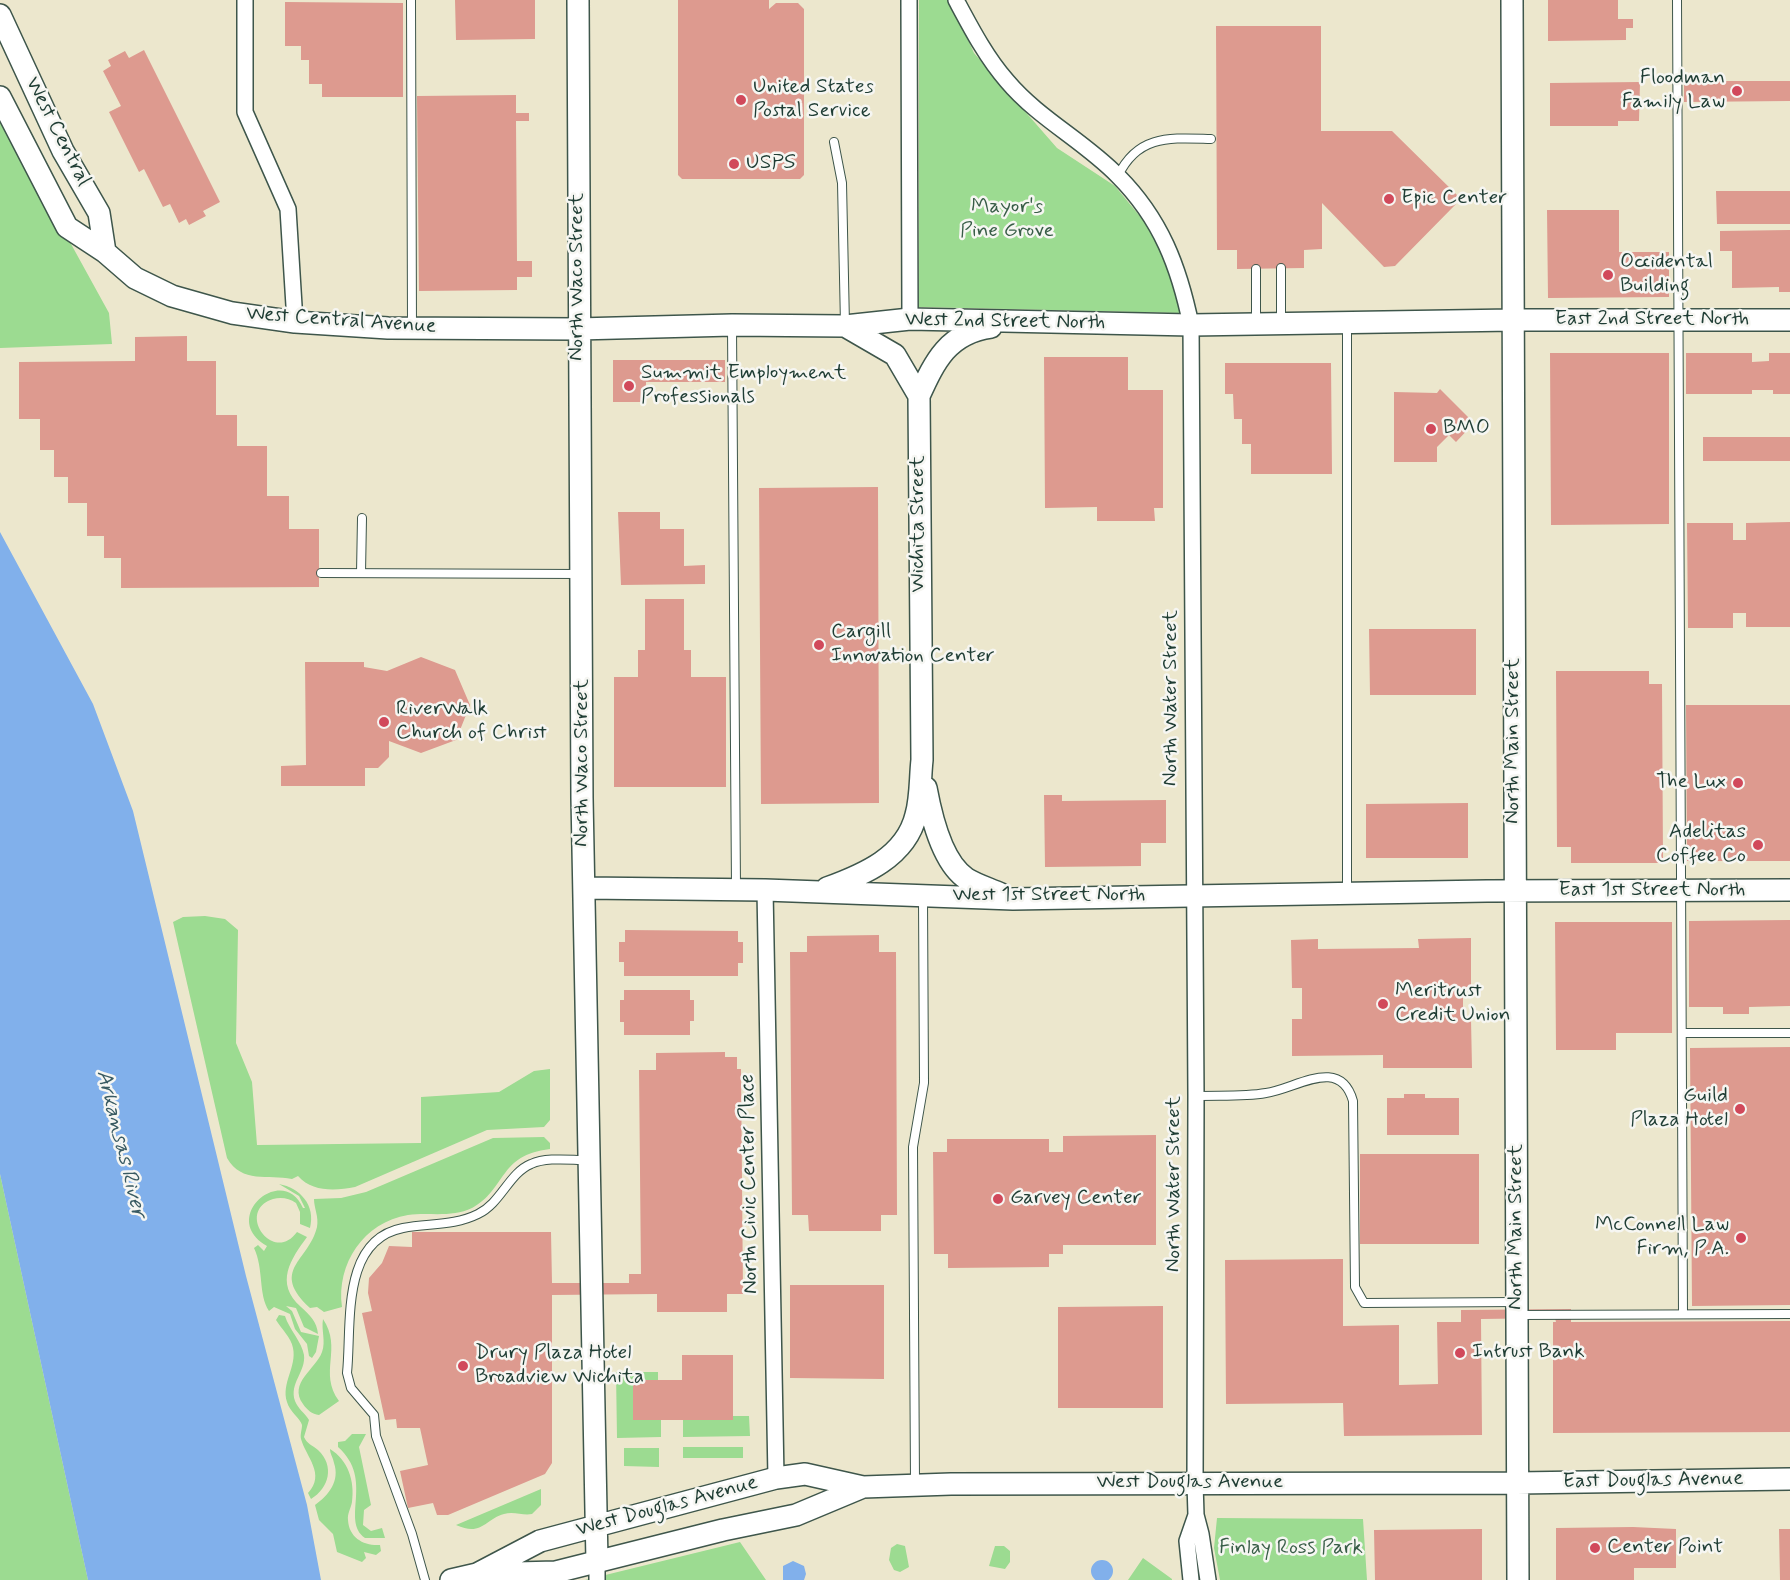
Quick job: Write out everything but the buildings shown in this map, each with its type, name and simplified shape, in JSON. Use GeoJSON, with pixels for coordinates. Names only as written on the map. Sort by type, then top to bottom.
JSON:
{"type":"FeatureCollection","features":[{"type":"Feature","properties":{"kind":"street"},"geometry":{"type":"LineString","coordinates":[[245,0],[245,112],[288,209],[295,322]]}},
{"type":"Feature","properties":{"kind":"street","name":"North Waco Street"},"geometry":{"type":"LineString","coordinates":[[578,0],[580,574],[588,1160],[597,1571]]}},
{"type":"Feature","properties":{"kind":"street"},"geometry":{"type":"LineString","coordinates":[[909,0],[910,319]]}},
{"type":"Feature","properties":{"kind":"street","name":"North Water Street"},"geometry":{"type":"LineString","coordinates":[[956,0],[1007,82],[1044,116],[1118,176],[1157,224],[1182,281],[1191,326],[1196,1515]]}},
{"type":"Feature","properties":{"kind":"street","name":"North Main Street"},"geometry":{"type":"LineString","coordinates":[[1512,0],[1518,1580]]}},
{"type":"Feature","properties":{"kind":"street","name":"West Central"},"geometry":{"type":"LineString","coordinates":[[0,15],[63,151],[99,213],[105,252]]}},
{"type":"Feature","properties":{"kind":"street","name":"West Central Avenue"},"geometry":{"type":"LineString","coordinates":[[0,97],[67,227],[105,252],[135,278],[172,296],[232,313],[295,322],[412,328],[497,328]]}},
{"type":"Feature","properties":{"kind":"street","name":"West 2nd Street North"},"geometry":{"type":"LineString","coordinates":[[497,328],[845,326],[910,319],[1191,326],[1513,320]]}},
{"type":"Feature","properties":{"kind":"street","name":"East 2nd Street North"},"geometry":{"type":"LineString","coordinates":[[1513,320],[1790,320]]}},
{"type":"Feature","properties":{"kind":"street"},"geometry":{"type":"LineString","coordinates":[[919,396],[939,356],[955,340],[985,328],[1018,323]]}},
{"type":"Feature","properties":{"kind":"street"},"geometry":{"type":"LineString","coordinates":[[845,326],[895,355],[919,396]]}},
{"type":"Feature","properties":{"kind":"street","name":"Wichita Street"},"geometry":{"type":"LineString","coordinates":[[919,396],[922,760]]}},
{"type":"Feature","properties":{"kind":"street"},"geometry":{"type":"LineString","coordinates":[[818,892],[873,868],[906,840],[916,816],[922,760]]}},
{"type":"Feature","properties":{"kind":"street"},"geometry":{"type":"LineString","coordinates":[[922,760],[930,813],[953,864],[966,879],[1013,899]]}},
{"type":"Feature","properties":{"kind":"street","name":"West 1st Street North"},"geometry":{"type":"LineString","coordinates":[[584,888],[765,890],[1013,899],[1515,891]]}},
{"type":"Feature","properties":{"kind":"street","name":"North Civic Center Place"},"geometry":{"type":"LineString","coordinates":[[765,890],[776,1478]]}},
{"type":"Feature","properties":{"kind":"street","name":"East 1st Street North"},"geometry":{"type":"LineString","coordinates":[[1515,891],[1790,890]]}},
{"type":"Feature","properties":{"kind":"street","name":"West Douglas Avenue"},"geometry":{"type":"LineString","coordinates":[[477,1574],[540,1541],[776,1478],[805,1474],[863,1487],[915,1484],[1516,1483]]}},
{"type":"Feature","properties":{"kind":"street","name":"East Douglas Avenue"},"geometry":{"type":"LineString","coordinates":[[1516,1483],[1790,1479]]}},
{"type":"Feature","properties":{"kind":"street","name":"West Douglas Avenue"},"geometry":{"type":"LineString","coordinates":[[451,1580],[477,1574],[597,1571],[723,1530],[796,1515],[863,1487]]}},
{"type":"Feature","properties":{"kind":"street"},"geometry":{"type":"LineString","coordinates":[[1191,1580],[1187,1541],[1196,1515]]}},
{"type":"Feature","properties":{"kind":"street"},"geometry":{"type":"LineString","coordinates":[[1196,1515],[1208,1580]]}},
{"type":"Feature","properties":{"kind":"lane"},"geometry":{"type":"LineString","coordinates":[[411,0],[412,328]]}},
{"type":"Feature","properties":{"kind":"lane"},"geometry":{"type":"LineString","coordinates":[[1677,0],[1683,1314]]}},
{"type":"Feature","properties":{"kind":"lane"},"geometry":{"type":"LineString","coordinates":[[1118,176],[1133,152],[1147,144],[1169,139],[1211,139]]}},
{"type":"Feature","properties":{"kind":"lane"},"geometry":{"type":"LineString","coordinates":[[834,141],[842,183],[845,326]]}},
{"type":"Feature","properties":{"kind":"lane"},"geometry":{"type":"LineString","coordinates":[[1281,268],[1281,324]]}},
{"type":"Feature","properties":{"kind":"lane"},"geometry":{"type":"LineString","coordinates":[[1256,269],[1256,325]]}},
{"type":"Feature","properties":{"kind":"lane"},"geometry":{"type":"LineString","coordinates":[[1347,324],[1347,894]]}},
{"type":"Feature","properties":{"kind":"lane"},"geometry":{"type":"LineString","coordinates":[[732,325],[736,890]]}},
{"type":"Feature","properties":{"kind":"lane"},"geometry":{"type":"LineString","coordinates":[[361,573],[362,518]]}},
{"type":"Feature","properties":{"kind":"lane"},"geometry":{"type":"LineString","coordinates":[[321,573],[580,574]]}},
{"type":"Feature","properties":{"kind":"lane"},"geometry":{"type":"LineString","coordinates":[[915,1484],[913,1147],[924,1083],[923,896]]}},
{"type":"Feature","properties":{"kind":"lane"},"geometry":{"type":"LineString","coordinates":[[1682,1033],[1790,1033]]}},
{"type":"Feature","properties":{"kind":"lane"},"geometry":{"type":"LineString","coordinates":[[1196,1096],[1267,1093],[1318,1077],[1337,1078],[1349,1088],[1353,1101],[1355,1287],[1364,1303],[1683,1314],[1790,1314]]}},
{"type":"Feature","properties":{"kind":"lane"},"geometry":{"type":"LineString","coordinates":[[425,1580],[412,1534],[376,1436],[374,1415],[351,1388],[347,1373],[355,1274],[363,1254],[380,1237],[399,1228],[456,1223],[481,1213],[498,1200],[531,1164],[552,1160],[588,1160]]}},
{"type":"Feature","properties":{"kind":"green space","name":"Mayor's Pine Grove"},"geometry":{"type":"Polygon","coordinates":[[[919,0],[950,0],[974,53],[1057,148],[1115,186],[1152,231],[1172,274],[1180,313],[919,307],[919,0]]]}},
{"type":"Feature","properties":{"kind":"green space"},"geometry":{"type":"Polygon","coordinates":[[[0,115],[109,313],[112,344],[0,348],[0,115]]]}},
{"type":"Feature","properties":{"kind":"green space"},"geometry":{"type":"Polygon","coordinates":[[[205,916],[225,919],[238,930],[236,1043],[252,1082],[257,1145],[421,1143],[421,1097],[499,1092],[534,1071],[550,1069],[550,1120],[544,1127],[487,1130],[355,1187],[324,1189],[310,1185],[298,1176],[292,1179],[248,1175],[240,1172],[227,1158],[173,922],[183,917],[205,916]]]}},
{"type":"Feature","properties":{"kind":"green space"},"geometry":{"type":"Polygon","coordinates":[[[544,1137],[550,1143],[550,1149],[533,1152],[521,1158],[512,1165],[492,1192],[472,1208],[457,1213],[416,1214],[392,1219],[378,1226],[366,1236],[356,1248],[344,1275],[341,1291],[342,1307],[324,1312],[317,1307],[310,1308],[298,1295],[292,1275],[295,1266],[313,1239],[317,1227],[314,1199],[341,1198],[366,1192],[493,1138],[544,1137]]]}},
{"type":"Feature","properties":{"kind":"green space"},"geometry":{"type":"Polygon","coordinates":[[[0,1174],[88,1580],[0,1580],[0,1174]]]}},
{"type":"Feature","properties":{"kind":"green space"},"geometry":{"type":"Polygon","coordinates":[[[279,1184],[294,1189],[305,1199],[311,1212],[310,1228],[300,1224],[300,1212],[296,1203],[282,1198],[273,1199],[262,1205],[257,1214],[258,1223],[262,1232],[269,1239],[278,1242],[288,1241],[297,1232],[307,1237],[291,1262],[287,1280],[288,1289],[312,1319],[318,1334],[304,1327],[296,1308],[286,1306],[292,1311],[301,1332],[319,1336],[316,1352],[312,1358],[309,1356],[307,1344],[295,1329],[290,1314],[274,1307],[269,1311],[263,1297],[259,1264],[254,1248],[258,1245],[264,1251],[267,1246],[254,1234],[249,1222],[252,1210],[259,1199],[270,1192],[282,1191],[294,1195],[305,1208],[299,1196],[279,1184]]]}},
{"type":"Feature","properties":{"kind":"green space"},"geometry":{"type":"Polygon","coordinates":[[[279,1315],[285,1316],[304,1355],[303,1367],[294,1389],[294,1395],[296,1404],[309,1420],[304,1437],[318,1450],[327,1463],[326,1483],[311,1499],[308,1493],[313,1486],[315,1472],[301,1439],[302,1425],[287,1402],[286,1388],[294,1355],[290,1340],[276,1320],[279,1315]]]}},
{"type":"Feature","properties":{"kind":"green space"},"geometry":{"type":"Polygon","coordinates":[[[323,1319],[331,1340],[330,1380],[339,1401],[319,1415],[308,1410],[299,1396],[299,1389],[322,1352],[323,1319]]]}},
{"type":"Feature","properties":{"kind":"green space"},"geometry":{"type":"Polygon","coordinates":[[[616,1372],[658,1372],[658,1380],[633,1380],[633,1419],[661,1420],[661,1437],[617,1438],[616,1372]]]}},
{"type":"Feature","properties":{"kind":"green space"},"geometry":{"type":"Polygon","coordinates":[[[733,1416],[749,1416],[750,1436],[683,1437],[683,1420],[733,1420],[733,1416]]]}},
{"type":"Feature","properties":{"kind":"green space"},"geometry":{"type":"Polygon","coordinates":[[[352,1434],[366,1434],[359,1447],[371,1505],[364,1510],[363,1525],[371,1531],[382,1528],[385,1538],[365,1538],[358,1530],[355,1521],[354,1473],[349,1460],[338,1447],[338,1442],[345,1441],[352,1434]]]}},
{"type":"Feature","properties":{"kind":"green space"},"geometry":{"type":"Polygon","coordinates":[[[683,1447],[743,1447],[743,1458],[683,1458],[683,1447]]]}},
{"type":"Feature","properties":{"kind":"green space"},"geometry":{"type":"Polygon","coordinates":[[[624,1448],[659,1448],[659,1467],[624,1466],[624,1448]]]}},
{"type":"Feature","properties":{"kind":"green space"},"geometry":{"type":"Polygon","coordinates":[[[330,1449],[346,1465],[351,1479],[353,1494],[348,1518],[351,1532],[358,1540],[380,1545],[381,1551],[376,1555],[364,1552],[366,1558],[362,1562],[337,1552],[333,1534],[319,1520],[315,1505],[329,1492],[336,1476],[330,1449]]]}},
{"type":"Feature","properties":{"kind":"green space"},"geometry":{"type":"Polygon","coordinates":[[[541,1489],[541,1505],[532,1514],[504,1514],[483,1526],[472,1529],[456,1525],[541,1489]]]}},
{"type":"Feature","properties":{"kind":"green space","name":"Finlay Ross Park"},"geometry":{"type":"Polygon","coordinates":[[[1217,1518],[1363,1519],[1367,1580],[1220,1580],[1214,1548],[1217,1518]]]}},
{"type":"Feature","properties":{"kind":"green space"},"geometry":{"type":"Polygon","coordinates":[[[740,1542],[766,1580],[585,1580],[740,1542]]]}},
{"type":"Feature","properties":{"kind":"green space"},"geometry":{"type":"Polygon","coordinates":[[[897,1544],[905,1546],[909,1567],[900,1572],[894,1570],[889,1560],[891,1548],[897,1544]]]}},
{"type":"Feature","properties":{"kind":"green space"},"geometry":{"type":"Polygon","coordinates":[[[995,1546],[1004,1546],[1010,1551],[1010,1562],[1005,1569],[989,1566],[995,1546]]]}},
{"type":"Feature","properties":{"kind":"green space"},"geometry":{"type":"Polygon","coordinates":[[[1143,1558],[1172,1579],[1172,1580],[1128,1580],[1143,1558]]]}},
{"type":"Feature","properties":{"kind":"water","name":"Arkansas River"},"geometry":{"type":"Polygon","coordinates":[[[0,532],[93,704],[133,811],[246,1276],[307,1505],[321,1580],[88,1580],[0,1174],[0,532]]]}},
{"type":"Feature","properties":{"kind":"water"},"geometry":{"type":"Polygon","coordinates":[[[1098,1560],[1106,1560],[1113,1567],[1113,1575],[1106,1582],[1098,1582],[1091,1575],[1091,1567],[1098,1560]]]}},
{"type":"Feature","properties":{"kind":"water"},"geometry":{"type":"Polygon","coordinates":[[[793,1561],[804,1566],[806,1574],[804,1580],[783,1580],[783,1566],[793,1561]]]}},
{"type":"Feature","properties":{"kind":"place","name":"Floodman Family Law"},"geometry":{"type":"Point","coordinates":[1737,91]}},
{"type":"Feature","properties":{"kind":"place","name":"United States Postal Service"},"geometry":{"type":"Point","coordinates":[741,100]}},
{"type":"Feature","properties":{"kind":"place","name":"USPS"},"geometry":{"type":"Point","coordinates":[734,164]}},
{"type":"Feature","properties":{"kind":"place","name":"Epic Center"},"geometry":{"type":"Point","coordinates":[1389,199]}},
{"type":"Feature","properties":{"kind":"place","name":"Occidental Building"},"geometry":{"type":"Point","coordinates":[1608,275]}},
{"type":"Feature","properties":{"kind":"place","name":"Summit Employment Professionals"},"geometry":{"type":"Point","coordinates":[629,386]}},
{"type":"Feature","properties":{"kind":"place","name":"BMO"},"geometry":{"type":"Point","coordinates":[1431,429]}},
{"type":"Feature","properties":{"kind":"place","name":"Cargill Innovation Center"},"geometry":{"type":"Point","coordinates":[819,645]}},
{"type":"Feature","properties":{"kind":"place","name":"RiverWalk Church of Christ"},"geometry":{"type":"Point","coordinates":[384,722]}},
{"type":"Feature","properties":{"kind":"place","name":"The Lux"},"geometry":{"type":"Point","coordinates":[1738,783]}},
{"type":"Feature","properties":{"kind":"place","name":"Adelitas Coffee Co"},"geometry":{"type":"Point","coordinates":[1758,845]}},
{"type":"Feature","properties":{"kind":"place","name":"Meritrust Credit Union"},"geometry":{"type":"Point","coordinates":[1383,1004]}},
{"type":"Feature","properties":{"kind":"place","name":"Guild Plaza Hotel"},"geometry":{"type":"Point","coordinates":[1740,1109]}},
{"type":"Feature","properties":{"kind":"place","name":"Garvey Center"},"geometry":{"type":"Point","coordinates":[998,1199]}},
{"type":"Feature","properties":{"kind":"place","name":"McConnell Law Firm, P.A."},"geometry":{"type":"Point","coordinates":[1741,1238]}},
{"type":"Feature","properties":{"kind":"place","name":"Intrust Bank"},"geometry":{"type":"Point","coordinates":[1460,1353]}},
{"type":"Feature","properties":{"kind":"place","name":"Drury Plaza Hotel Broadview Wichita"},"geometry":{"type":"Point","coordinates":[463,1366]}},
{"type":"Feature","properties":{"kind":"place","name":"Center Point"},"geometry":{"type":"Point","coordinates":[1595,1548]}}]}
